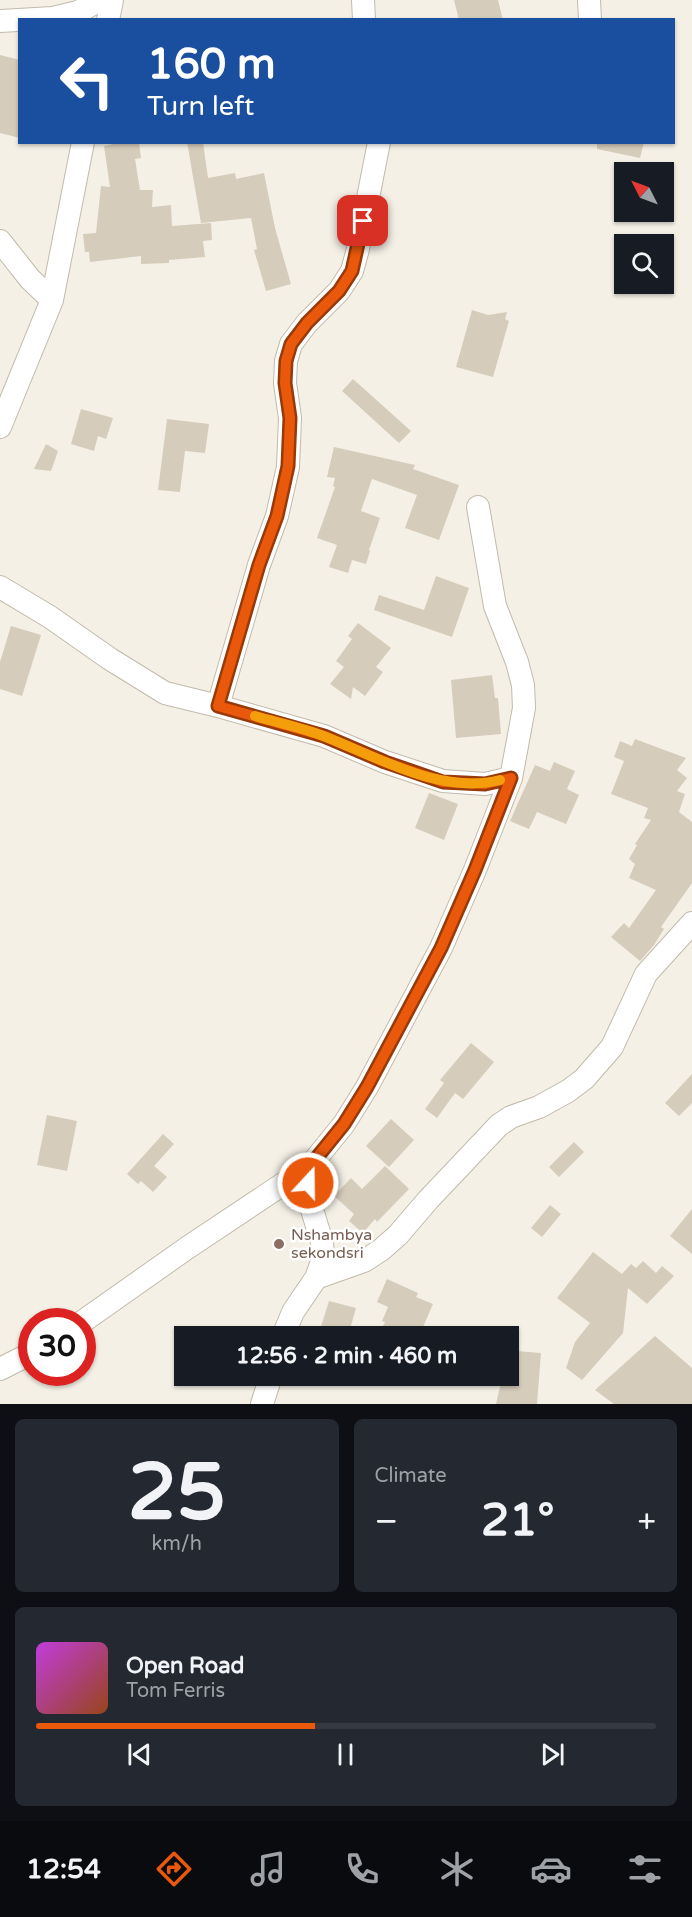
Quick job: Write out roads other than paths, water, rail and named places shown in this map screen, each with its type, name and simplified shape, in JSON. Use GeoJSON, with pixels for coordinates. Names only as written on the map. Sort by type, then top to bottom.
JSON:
{"type":"FeatureCollection","features":[{"type":"Feature","properties":{"kind":"street"},"geometry":{"type":"LineString","coordinates":[[53,18],[78,12],[100,0]]}},
{"type":"Feature","properties":{"kind":"street"},"geometry":{"type":"LineString","coordinates":[[108,18],[112,0]]}},
{"type":"Feature","properties":{"kind":"street"},"geometry":{"type":"LineString","coordinates":[[363,0],[364,18]]}},
{"type":"Feature","properties":{"kind":"street"},"geometry":{"type":"LineString","coordinates":[[589,0],[590,18]]}},
{"type":"Feature","properties":{"kind":"street"},"geometry":{"type":"LineString","coordinates":[[0,21],[18,20]]}},
{"type":"Feature","properties":{"kind":"street"},"geometry":{"type":"LineString","coordinates":[[0,428],[52,300],[83,144]]}},
{"type":"Feature","properties":{"kind":"street"},"geometry":{"type":"LineString","coordinates":[[218,706],[259,565],[277,516],[288,466],[290,418],[285,383],[286,361],[291,344],[307,323],[339,291],[352,271],[379,144]]}},
{"type":"Feature","properties":{"kind":"street"},"geometry":{"type":"LineString","coordinates":[[0,241],[30,279],[52,300]]}},
{"type":"Feature","properties":{"kind":"street"},"geometry":{"type":"LineString","coordinates":[[96,1312],[310,1166],[344,1124],[367,1087],[441,948],[511,778],[524,708],[523,685],[518,662],[495,606],[478,507]]}},
{"type":"Feature","properties":{"kind":"street"},"geometry":{"type":"LineString","coordinates":[[0,586],[165,693],[324,736],[385,762],[443,782],[485,784],[511,778]]}},
{"type":"Feature","properties":{"kind":"street"},"geometry":{"type":"LineString","coordinates":[[315,1278],[364,1261],[381,1250],[398,1235],[499,1125],[511,1117],[539,1107],[584,1079],[612,1047],[646,974],[692,923]]}},
{"type":"Feature","properties":{"kind":"street"},"geometry":{"type":"LineString","coordinates":[[287,1326],[293,1312],[315,1278],[323,1259],[322,1242],[309,1200],[310,1166]]}},
{"type":"Feature","properties":{"kind":"street"},"geometry":{"type":"LineString","coordinates":[[0,1369],[18,1360]]}},
{"type":"Feature","properties":{"kind":"street"},"geometry":{"type":"LineString","coordinates":[[262,1404],[268,1386]]}},
{"type":"Feature","properties":{"kind":"place","name":"Nshambya sekondsri"},"geometry":{"type":"Point","coordinates":[279,1244]}}]}
